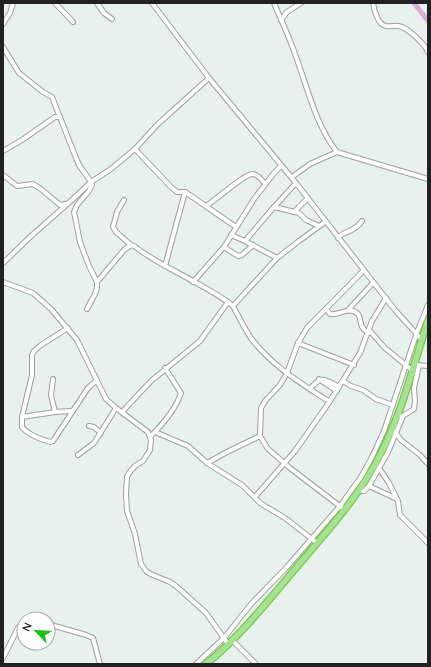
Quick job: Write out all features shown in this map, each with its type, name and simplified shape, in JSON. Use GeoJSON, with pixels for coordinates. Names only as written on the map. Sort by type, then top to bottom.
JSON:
{"type":"FeatureCollection","features":[{"type":"Feature","properties":{"kind":"highway"},"geometry":{"type":"LineString","coordinates":[[206,664],[231,642],[317,543],[342,508],[359,490],[394,431],[396,420],[413,370],[417,365],[428,320]]}},
{"type":"Feature","properties":{"kind":"street"},"geometry":{"type":"LineString","coordinates":[[3,23],[10,13],[13,3]]}},
{"type":"Feature","properties":{"kind":"street"},"geometry":{"type":"LineString","coordinates":[[55,3],[73,22]]}},
{"type":"Feature","properties":{"kind":"street"},"geometry":{"type":"LineString","coordinates":[[97,3],[104,13],[112,19]]}},
{"type":"Feature","properties":{"kind":"street"},"geometry":{"type":"LineString","coordinates":[[152,3],[209,78],[246,121],[281,166],[296,182],[363,271],[403,320],[422,340]]}},
{"type":"Feature","properties":{"kind":"street"},"geometry":{"type":"LineString","coordinates":[[274,3],[295,52],[315,109],[328,140],[337,152],[428,179]]}},
{"type":"Feature","properties":{"kind":"street"},"geometry":{"type":"LineString","coordinates":[[281,20],[287,12],[301,3]]}},
{"type":"Feature","properties":{"kind":"street"},"geometry":{"type":"LineString","coordinates":[[373,3],[378,16],[384,25],[403,27],[425,46],[428,52]]}},
{"type":"Feature","properties":{"kind":"street"},"geometry":{"type":"LineString","coordinates":[[277,12],[287,12]]}},
{"type":"Feature","properties":{"kind":"street"},"geometry":{"type":"LineString","coordinates":[[3,47],[19,73],[43,92],[52,97],[79,165],[91,181],[90,190],[77,205],[74,212],[78,224],[80,242],[97,282],[95,294],[86,309]]}},
{"type":"Feature","properties":{"kind":"street"},"geometry":{"type":"LineString","coordinates":[[3,175],[17,186],[33,184],[62,206],[91,181],[135,149],[158,124],[209,78]]}},
{"type":"Feature","properties":{"kind":"street"},"geometry":{"type":"LineString","coordinates":[[3,151],[55,117],[60,117]]}},
{"type":"Feature","properties":{"kind":"street"},"geometry":{"type":"LineString","coordinates":[[135,149],[177,192],[185,192],[236,227]]}},
{"type":"Feature","properties":{"kind":"street"},"geometry":{"type":"LineString","coordinates":[[292,177],[310,164],[337,152]]}},
{"type":"Feature","properties":{"kind":"street"},"geometry":{"type":"LineString","coordinates":[[193,282],[224,247],[265,184],[281,166]]}},
{"type":"Feature","properties":{"kind":"street"},"geometry":{"type":"LineString","coordinates":[[206,206],[216,200],[246,175],[254,174],[265,184]]}},
{"type":"Feature","properties":{"kind":"street"},"geometry":{"type":"LineString","coordinates":[[4,260],[73,200],[91,181]]}},
{"type":"Feature","properties":{"kind":"street"},"geometry":{"type":"LineString","coordinates":[[245,241],[296,182]]}},
{"type":"Feature","properties":{"kind":"street"},"geometry":{"type":"LineString","coordinates":[[165,266],[185,192]]}},
{"type":"Feature","properties":{"kind":"street"},"geometry":{"type":"LineString","coordinates":[[294,212],[308,198]]}},
{"type":"Feature","properties":{"kind":"street"},"geometry":{"type":"LineString","coordinates":[[124,200],[117,212],[113,227],[116,232],[131,245],[228,302],[233,306],[252,340],[287,373],[330,401]]}},
{"type":"Feature","properties":{"kind":"street"},"geometry":{"type":"LineString","coordinates":[[274,207],[299,213],[306,220],[319,226]]}},
{"type":"Feature","properties":{"kind":"street"},"geometry":{"type":"LineString","coordinates":[[338,238],[342,234],[357,228],[362,221]]}},
{"type":"Feature","properties":{"kind":"street"},"geometry":{"type":"LineString","coordinates":[[233,306],[277,258],[326,222]]}},
{"type":"Feature","properties":{"kind":"street"},"geometry":{"type":"LineString","coordinates":[[231,235],[277,258]]}},
{"type":"Feature","properties":{"kind":"street"},"geometry":{"type":"LineString","coordinates":[[97,282],[124,250],[131,245]]}},
{"type":"Feature","properties":{"kind":"street"},"geometry":{"type":"LineString","coordinates":[[224,247],[238,256],[242,255],[253,245]]}},
{"type":"Feature","properties":{"kind":"street"},"geometry":{"type":"LineString","coordinates":[[342,508],[284,464],[268,448],[260,436],[261,408],[280,385],[287,373],[298,343],[311,323],[363,271]]}},
{"type":"Feature","properties":{"kind":"street"},"geometry":{"type":"LineString","coordinates":[[3,282],[28,290],[37,295],[68,328],[76,340],[104,396],[116,408],[144,428],[150,437],[150,450],[143,461],[135,466],[129,473],[126,487],[127,511],[136,534],[141,564],[148,572],[170,582],[182,591],[206,613],[224,638],[231,642],[256,664]]}},
{"type":"Feature","properties":{"kind":"street"},"geometry":{"type":"LineString","coordinates":[[326,308],[330,314],[341,314],[348,310],[373,283]]}},
{"type":"Feature","properties":{"kind":"street"},"geometry":{"type":"LineString","coordinates":[[255,497],[308,434],[354,365],[376,313],[386,298]]}},
{"type":"Feature","properties":{"kind":"street"},"geometry":{"type":"LineString","coordinates":[[122,412],[150,381],[200,341],[228,302]]}},
{"type":"Feature","properties":{"kind":"street"},"geometry":{"type":"LineString","coordinates":[[196,664],[224,638],[251,604],[286,568],[311,538],[342,508],[367,468],[384,431],[407,366],[416,335],[428,305]]}},
{"type":"Feature","properties":{"kind":"street"},"geometry":{"type":"LineString","coordinates":[[348,310],[352,310],[357,314],[361,326],[385,348],[413,370]]}},
{"type":"Feature","properties":{"kind":"street"},"geometry":{"type":"LineString","coordinates":[[68,328],[41,345],[32,355],[32,375],[22,417],[22,426],[24,430],[50,442],[53,441],[90,386],[97,380]]}},
{"type":"Feature","properties":{"kind":"street"},"geometry":{"type":"LineString","coordinates":[[298,343],[354,365]]}},
{"type":"Feature","properties":{"kind":"street"},"geometry":{"type":"LineString","coordinates":[[396,420],[414,409],[414,388],[417,365],[428,366]]}},
{"type":"Feature","properties":{"kind":"street"},"geometry":{"type":"LineString","coordinates":[[150,437],[174,406],[180,393],[165,368]]}},
{"type":"Feature","properties":{"kind":"street"},"geometry":{"type":"LineString","coordinates":[[53,379],[51,395],[55,412]]}},
{"type":"Feature","properties":{"kind":"street"},"geometry":{"type":"LineString","coordinates":[[310,389],[319,380],[327,380],[338,389]]}},
{"type":"Feature","properties":{"kind":"street"},"geometry":{"type":"LineString","coordinates":[[343,380],[351,386],[363,390],[376,399],[393,405]]}},
{"type":"Feature","properties":{"kind":"street"},"geometry":{"type":"LineString","coordinates":[[78,455],[94,443],[116,408]]}},
{"type":"Feature","properties":{"kind":"street"},"geometry":{"type":"LineString","coordinates":[[22,417],[72,411]]}},
{"type":"Feature","properties":{"kind":"street"},"geometry":{"type":"LineString","coordinates":[[359,490],[364,491],[369,486],[379,468],[394,431],[403,416]]}},
{"type":"Feature","properties":{"kind":"street"},"geometry":{"type":"LineString","coordinates":[[89,426],[94,427],[101,433]]}},
{"type":"Feature","properties":{"kind":"street"},"geometry":{"type":"LineString","coordinates":[[394,431],[401,440],[420,455],[428,464]]}},
{"type":"Feature","properties":{"kind":"street"},"geometry":{"type":"LineString","coordinates":[[155,432],[188,446],[207,463],[242,485],[260,503],[285,518],[317,543]]}},
{"type":"Feature","properties":{"kind":"street"},"geometry":{"type":"LineString","coordinates":[[207,463],[260,436]]}},
{"type":"Feature","properties":{"kind":"street"},"geometry":{"type":"LineString","coordinates":[[379,468],[389,482],[397,499],[400,515],[428,543]]}},
{"type":"Feature","properties":{"kind":"street"},"geometry":{"type":"LineString","coordinates":[[369,486],[397,499]]}},
{"type":"Feature","properties":{"kind":"street"},"geometry":{"type":"LineString","coordinates":[[56,626],[86,634],[93,638],[100,664]]}},
{"type":"Feature","properties":{"kind":"street"},"geometry":{"type":"LineString","coordinates":[[3,658],[16,632]]}},
{"type":"Feature","properties":{"kind":"waterway"},"geometry":{"type":"LineString","coordinates":[[414,3],[428,21]]}}]}
